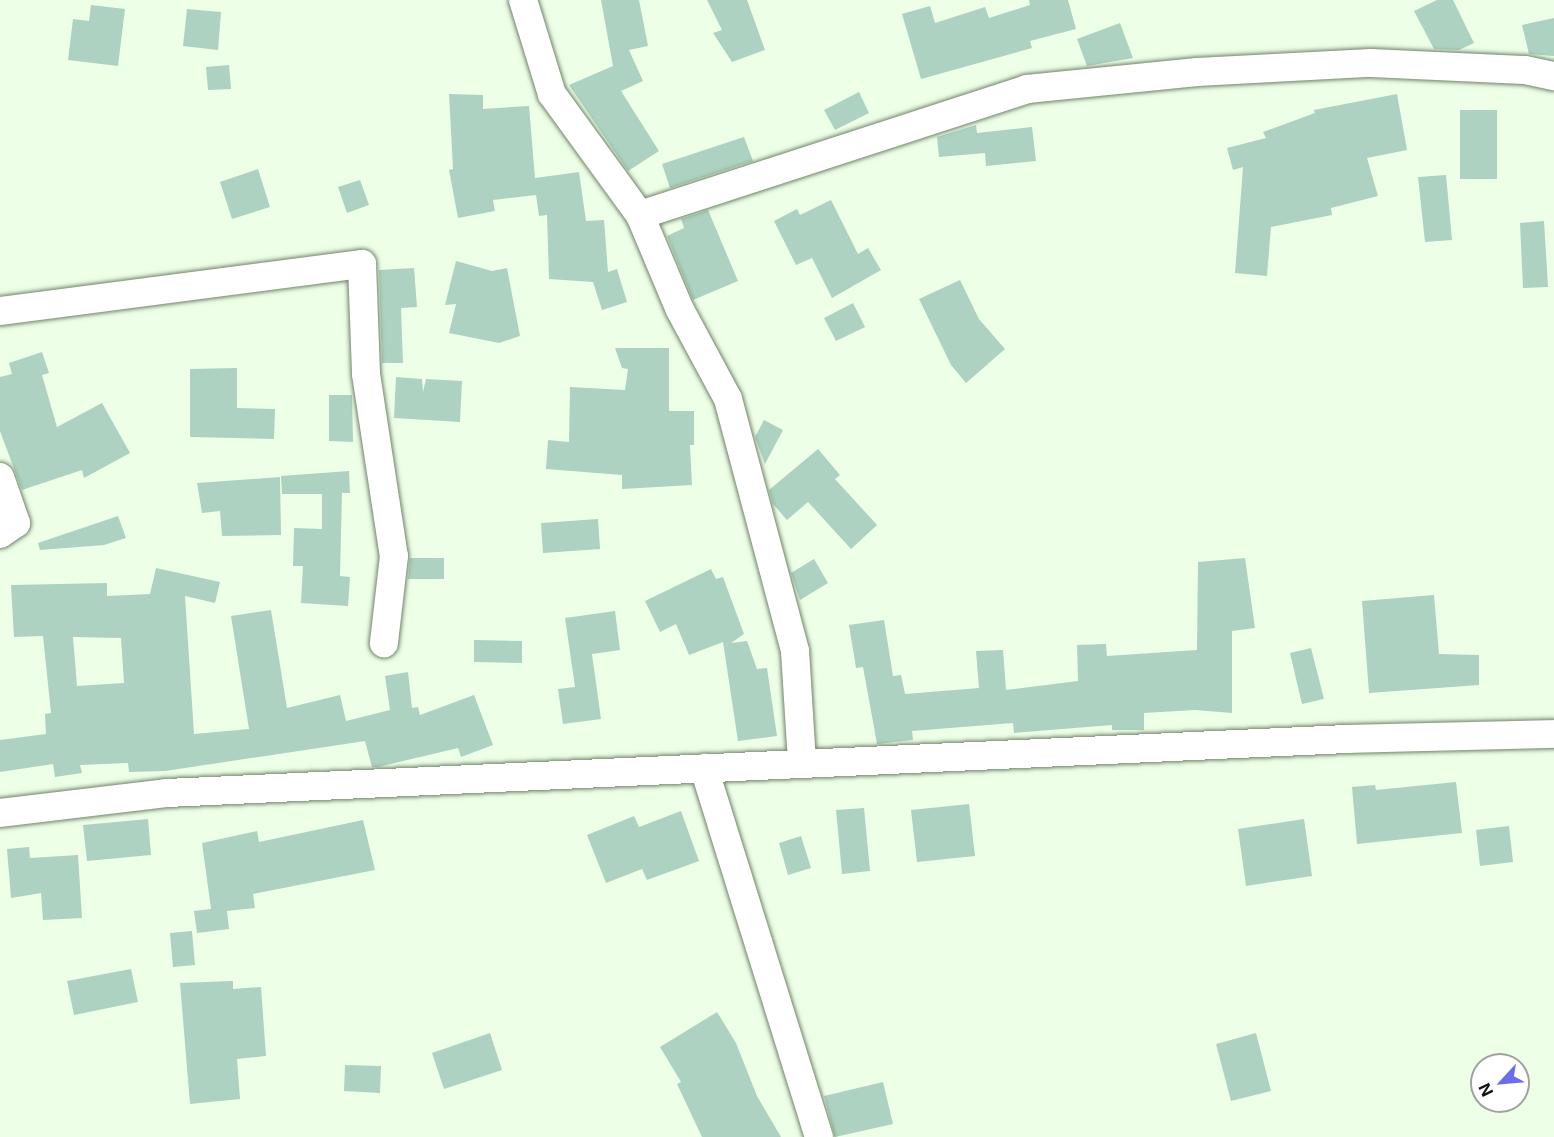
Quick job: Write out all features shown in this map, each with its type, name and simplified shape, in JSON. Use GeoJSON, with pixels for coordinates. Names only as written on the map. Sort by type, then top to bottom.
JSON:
{"type":"FeatureCollection","features":[{"type":"Feature","properties":{"kind":"street"},"geometry":{"type":"LineString","coordinates":[[523,0],[552,94],[640,215],[679,308],[728,399],[795,651],[802,764]]}},
{"type":"Feature","properties":{"kind":"street"},"geometry":{"type":"LineString","coordinates":[[640,215],[1027,89],[1197,72],[1371,63],[1525,70],[1554,76]]}},
{"type":"Feature","properties":{"kind":"street"},"geometry":{"type":"LineString","coordinates":[[0,311],[362,264],[366,374],[394,556],[384,643]]}},
{"type":"Feature","properties":{"kind":"street"},"geometry":{"type":"LineString","coordinates":[[0,477],[16,523],[0,534]]}},
{"type":"Feature","properties":{"kind":"street"},"geometry":{"type":"LineString","coordinates":[[0,813],[167,794],[1336,739],[1554,734]]}},
{"type":"Feature","properties":{"kind":"street"},"geometry":{"type":"LineString","coordinates":[[704,768],[819,1137]]}},
{"type":"Feature","properties":{"kind":"building"},"geometry":{"type":"Polygon","coordinates":[[[601,0],[639,0],[648,46],[629,50],[643,81],[621,91],[659,151],[628,171],[569,85],[613,66],[601,0]]]}},
{"type":"Feature","properties":{"kind":"building"},"geometry":{"type":"Polygon","coordinates":[[[707,0],[747,0],[765,50],[732,62],[713,33],[722,30],[707,0]]]}},
{"type":"Feature","properties":{"kind":"building"},"geometry":{"type":"Polygon","coordinates":[[[1029,0],[1068,0],[1076,29],[1030,41],[1032,48],[921,79],[902,14],[930,6],[935,23],[985,7],[989,18],[1030,5],[1029,0]]]}},
{"type":"Feature","properties":{"kind":"building"},"geometry":{"type":"Polygon","coordinates":[[[1437,0],[1453,0],[1474,43],[1459,50],[1434,49],[1414,11],[1437,0]]]}},
{"type":"Feature","properties":{"kind":"building"},"geometry":{"type":"Polygon","coordinates":[[[91,5],[125,9],[118,66],[68,60],[73,19],[89,21],[91,5]]]}},
{"type":"Feature","properties":{"kind":"building"},"geometry":{"type":"Polygon","coordinates":[[[187,9],[221,12],[218,50],[183,46],[187,9]]]}},
{"type":"Feature","properties":{"kind":"building"},"geometry":{"type":"Polygon","coordinates":[[[1554,18],[1554,56],[1529,54],[1522,25],[1554,18]]]}},
{"type":"Feature","properties":{"kind":"building"},"geometry":{"type":"Polygon","coordinates":[[[1120,23],[1133,58],[1087,66],[1077,39],[1120,23]]]}},
{"type":"Feature","properties":{"kind":"building"},"geometry":{"type":"Polygon","coordinates":[[[229,65],[231,89],[208,90],[206,67],[229,65]]]}},
{"type":"Feature","properties":{"kind":"building"},"geometry":{"type":"Polygon","coordinates":[[[859,92],[869,113],[835,130],[824,110],[859,92]]]}},
{"type":"Feature","properties":{"kind":"building"},"geometry":{"type":"Polygon","coordinates":[[[449,94],[483,95],[483,109],[529,106],[535,178],[579,172],[586,221],[604,220],[608,272],[617,269],[627,302],[602,310],[593,282],[549,279],[547,215],[539,216],[536,195],[493,200],[495,211],[458,218],[449,170],[453,169],[449,94]]]}},
{"type":"Feature","properties":{"kind":"building"},"geometry":{"type":"Polygon","coordinates":[[[1397,94],[1407,150],[1367,158],[1378,196],[1331,208],[1332,215],[1271,227],[1267,276],[1235,273],[1243,167],[1233,170],[1227,148],[1266,138],[1263,132],[1315,113],[1314,110],[1397,94]]]}},
{"type":"Feature","properties":{"kind":"building"},"geometry":{"type":"Polygon","coordinates":[[[1460,110],[1497,110],[1497,179],[1460,179],[1460,110]]]}},
{"type":"Feature","properties":{"kind":"building"},"geometry":{"type":"Polygon","coordinates":[[[976,125],[977,133],[1032,127],[1036,161],[986,166],[985,153],[939,157],[937,137],[976,125]]]}},
{"type":"Feature","properties":{"kind":"building"},"geometry":{"type":"Polygon","coordinates":[[[744,137],[753,161],[670,188],[662,164],[744,137]]]}},
{"type":"Feature","properties":{"kind":"building"},"geometry":{"type":"Polygon","coordinates":[[[258,169],[270,207],[232,219],[220,182],[258,169]]]}},
{"type":"Feature","properties":{"kind":"building"},"geometry":{"type":"Polygon","coordinates":[[[1446,175],[1452,240],[1425,242],[1418,177],[1446,175]]]}},
{"type":"Feature","properties":{"kind":"building"},"geometry":{"type":"Polygon","coordinates":[[[360,180],[369,205],[347,213],[338,187],[360,180]]]}},
{"type":"Feature","properties":{"kind":"building"},"geometry":{"type":"Polygon","coordinates":[[[831,200],[858,254],[868,248],[881,270],[832,298],[812,258],[796,265],[774,221],[797,209],[800,215],[831,200]]]}},
{"type":"Feature","properties":{"kind":"building"},"geometry":{"type":"Polygon","coordinates":[[[708,210],[738,281],[693,300],[667,236],[684,228],[681,219],[708,210]]]}},
{"type":"Feature","properties":{"kind":"building"},"geometry":{"type":"Polygon","coordinates":[[[1544,221],[1548,287],[1523,288],[1520,223],[1544,221]]]}},
{"type":"Feature","properties":{"kind":"building"},"geometry":{"type":"Polygon","coordinates":[[[456,261],[492,271],[507,268],[520,336],[499,343],[449,333],[456,304],[445,305],[456,261]]]}},
{"type":"Feature","properties":{"kind":"building"},"geometry":{"type":"Polygon","coordinates":[[[414,268],[417,307],[401,308],[403,363],[382,363],[379,270],[414,268]]]}},
{"type":"Feature","properties":{"kind":"building"},"geometry":{"type":"Polygon","coordinates":[[[960,280],[979,319],[1005,349],[966,383],[951,365],[919,299],[960,280]]]}},
{"type":"Feature","properties":{"kind":"building"},"geometry":{"type":"Polygon","coordinates":[[[853,303],[865,327],[836,341],[824,318],[853,303]]]}},
{"type":"Feature","properties":{"kind":"building"},"geometry":{"type":"Polygon","coordinates":[[[615,348],[669,348],[669,411],[694,411],[694,445],[690,445],[692,485],[622,489],[622,475],[546,469],[548,440],[569,442],[570,387],[625,390],[628,369],[622,368],[615,348]]]}},
{"type":"Feature","properties":{"kind":"building"},"geometry":{"type":"Polygon","coordinates":[[[42,352],[49,373],[42,375],[57,427],[102,403],[130,453],[84,478],[82,470],[22,490],[0,431],[0,377],[12,374],[9,363],[42,352]]]}},
{"type":"Feature","properties":{"kind":"building"},"geometry":{"type":"Polygon","coordinates":[[[237,368],[237,408],[275,409],[274,439],[190,437],[190,369],[237,368]]]}},
{"type":"Feature","properties":{"kind":"building"},"geometry":{"type":"Polygon","coordinates":[[[396,377],[422,379],[423,392],[426,379],[462,381],[460,422],[394,418],[396,377]]]}},
{"type":"Feature","properties":{"kind":"building"},"geometry":{"type":"Polygon","coordinates":[[[329,395],[352,395],[353,442],[329,441],[329,395]]]}},
{"type":"Feature","properties":{"kind":"building"},"geometry":{"type":"Polygon","coordinates":[[[764,420],[783,430],[765,464],[755,437],[764,420]]]}},
{"type":"Feature","properties":{"kind":"building"},"geometry":{"type":"Polygon","coordinates":[[[818,449],[840,475],[835,479],[877,525],[851,549],[808,502],[787,520],[773,504],[769,490],[818,449]]]}},
{"type":"Feature","properties":{"kind":"building"},"geometry":{"type":"Polygon","coordinates":[[[349,471],[350,493],[342,493],[340,576],[350,577],[348,606],[301,603],[303,566],[293,566],[294,528],[322,529],[322,494],[282,494],[281,476],[349,471]]]}},
{"type":"Feature","properties":{"kind":"building"},"geometry":{"type":"Polygon","coordinates":[[[280,477],[281,535],[222,536],[220,511],[202,513],[197,483],[280,477]]]}},
{"type":"Feature","properties":{"kind":"building"},"geometry":{"type":"Polygon","coordinates":[[[118,516],[126,538],[104,545],[40,550],[38,543],[118,516]]]}},
{"type":"Feature","properties":{"kind":"building"},"geometry":{"type":"Polygon","coordinates":[[[598,519],[600,549],[543,553],[541,523],[598,519]]]}},
{"type":"Feature","properties":{"kind":"building"},"geometry":{"type":"Polygon","coordinates":[[[410,558],[444,558],[444,579],[408,579],[410,558]]]}},
{"type":"Feature","properties":{"kind":"building"},"geometry":{"type":"Polygon","coordinates":[[[1245,558],[1255,628],[1232,631],[1232,713],[1195,710],[1144,713],[1144,730],[1112,730],[1112,725],[1014,733],[1013,723],[912,731],[913,740],[877,744],[863,667],[856,668],[849,625],[884,620],[893,676],[901,675],[905,694],[979,688],[976,651],[1003,650],[1006,690],[1078,681],[1077,645],[1106,644],[1107,656],[1197,650],[1198,562],[1245,558]]]}},
{"type":"Feature","properties":{"kind":"building"},"geometry":{"type":"Polygon","coordinates":[[[814,559],[828,583],[800,600],[791,573],[814,559]]]}},
{"type":"Feature","properties":{"kind":"building"},"geometry":{"type":"Polygon","coordinates":[[[156,568],[220,582],[215,603],[185,596],[194,734],[249,729],[231,616],[271,610],[287,708],[340,695],[346,721],[390,710],[385,676],[408,672],[412,708],[418,707],[420,715],[474,695],[493,745],[461,757],[458,748],[378,767],[372,767],[365,741],[165,771],[129,772],[128,763],[80,765],[82,773],[55,777],[53,764],[0,772],[0,740],[46,734],[45,714],[51,713],[43,636],[14,637],[11,585],[107,583],[107,596],[150,594],[156,568]],[[73,637],[77,686],[124,683],[121,638],[73,637]]]}},
{"type":"Feature","properties":{"kind":"building"},"geometry":{"type":"Polygon","coordinates":[[[711,569],[716,579],[723,577],[744,634],[731,643],[747,641],[757,669],[767,668],[777,736],[738,741],[723,642],[689,655],[676,624],[660,632],[645,601],[711,569]]]}},
{"type":"Feature","properties":{"kind":"building"},"geometry":{"type":"Polygon","coordinates":[[[1434,595],[1439,654],[1479,655],[1479,685],[1369,693],[1362,601],[1434,595]]]}},
{"type":"Feature","properties":{"kind":"building"},"geometry":{"type":"Polygon","coordinates":[[[615,611],[620,650],[592,654],[601,719],[563,724],[558,689],[575,687],[565,618],[615,611]]]}},
{"type":"Feature","properties":{"kind":"building"},"geometry":{"type":"Polygon","coordinates":[[[474,640],[522,641],[522,663],[474,662],[474,640]]]}},
{"type":"Feature","properties":{"kind":"building"},"geometry":{"type":"Polygon","coordinates":[[[1311,648],[1324,699],[1302,704],[1290,653],[1311,648]]]}},
{"type":"Feature","properties":{"kind":"building"},"geometry":{"type":"Polygon","coordinates":[[[1456,782],[1462,833],[1357,844],[1352,787],[1375,785],[1376,790],[1456,782]]]}},
{"type":"Feature","properties":{"kind":"building"},"geometry":{"type":"Polygon","coordinates":[[[969,804],[975,856],[917,862],[911,810],[969,804]]]}},
{"type":"Feature","properties":{"kind":"building"},"geometry":{"type":"Polygon","coordinates":[[[864,808],[870,871],[842,874],[836,810],[864,808]]]}},
{"type":"Feature","properties":{"kind":"building"},"geometry":{"type":"Polygon","coordinates":[[[681,811],[699,861],[647,880],[642,869],[606,883],[587,835],[634,816],[639,827],[681,811]]]}},
{"type":"Feature","properties":{"kind":"building"},"geometry":{"type":"Polygon","coordinates":[[[148,819],[151,855],[87,861],[83,825],[148,819]]]}},
{"type":"Feature","properties":{"kind":"building"},"geometry":{"type":"Polygon","coordinates":[[[1304,819],[1312,876],[1246,886],[1238,829],[1304,819]]]}},
{"type":"Feature","properties":{"kind":"building"},"geometry":{"type":"Polygon","coordinates":[[[363,820],[375,870],[253,894],[255,908],[227,911],[229,929],[197,933],[194,911],[211,909],[202,843],[257,831],[259,842],[363,820]]]}},
{"type":"Feature","properties":{"kind":"building"},"geometry":{"type":"Polygon","coordinates":[[[1509,826],[1513,862],[1480,866],[1476,830],[1509,826]]]}},
{"type":"Feature","properties":{"kind":"building"},"geometry":{"type":"Polygon","coordinates":[[[801,836],[811,868],[788,875],[779,843],[801,836]]]}},
{"type":"Feature","properties":{"kind":"building"},"geometry":{"type":"Polygon","coordinates":[[[29,847],[30,858],[78,855],[82,918],[43,920],[41,893],[11,898],[7,849],[29,847]]]}},
{"type":"Feature","properties":{"kind":"building"},"geometry":{"type":"Polygon","coordinates":[[[192,931],[195,965],[173,967],[170,933],[192,931]]]}},
{"type":"Feature","properties":{"kind":"building"},"geometry":{"type":"Polygon","coordinates":[[[131,969],[138,1002],[74,1015],[67,981],[131,969]]]}},
{"type":"Feature","properties":{"kind":"building"},"geometry":{"type":"Polygon","coordinates":[[[233,981],[233,989],[261,987],[266,1056],[237,1059],[240,1099],[190,1104],[180,983],[233,981]]]}},
{"type":"Feature","properties":{"kind":"building"},"geometry":{"type":"Polygon","coordinates":[[[717,1012],[736,1043],[757,1096],[781,1137],[702,1137],[677,1084],[681,1082],[660,1047],[717,1012]]]}},
{"type":"Feature","properties":{"kind":"building"},"geometry":{"type":"Polygon","coordinates":[[[490,1033],[502,1070],[444,1089],[432,1053],[490,1033]]]}},
{"type":"Feature","properties":{"kind":"building"},"geometry":{"type":"Polygon","coordinates":[[[1256,1033],[1271,1091],[1231,1101],[1216,1044],[1256,1033]]]}},
{"type":"Feature","properties":{"kind":"building"},"geometry":{"type":"Polygon","coordinates":[[[345,1065],[381,1066],[380,1093],[344,1091],[345,1065]]]}},
{"type":"Feature","properties":{"kind":"building"},"geometry":{"type":"Polygon","coordinates":[[[883,1082],[893,1124],[835,1137],[824,1096],[883,1082]]]}}]}
